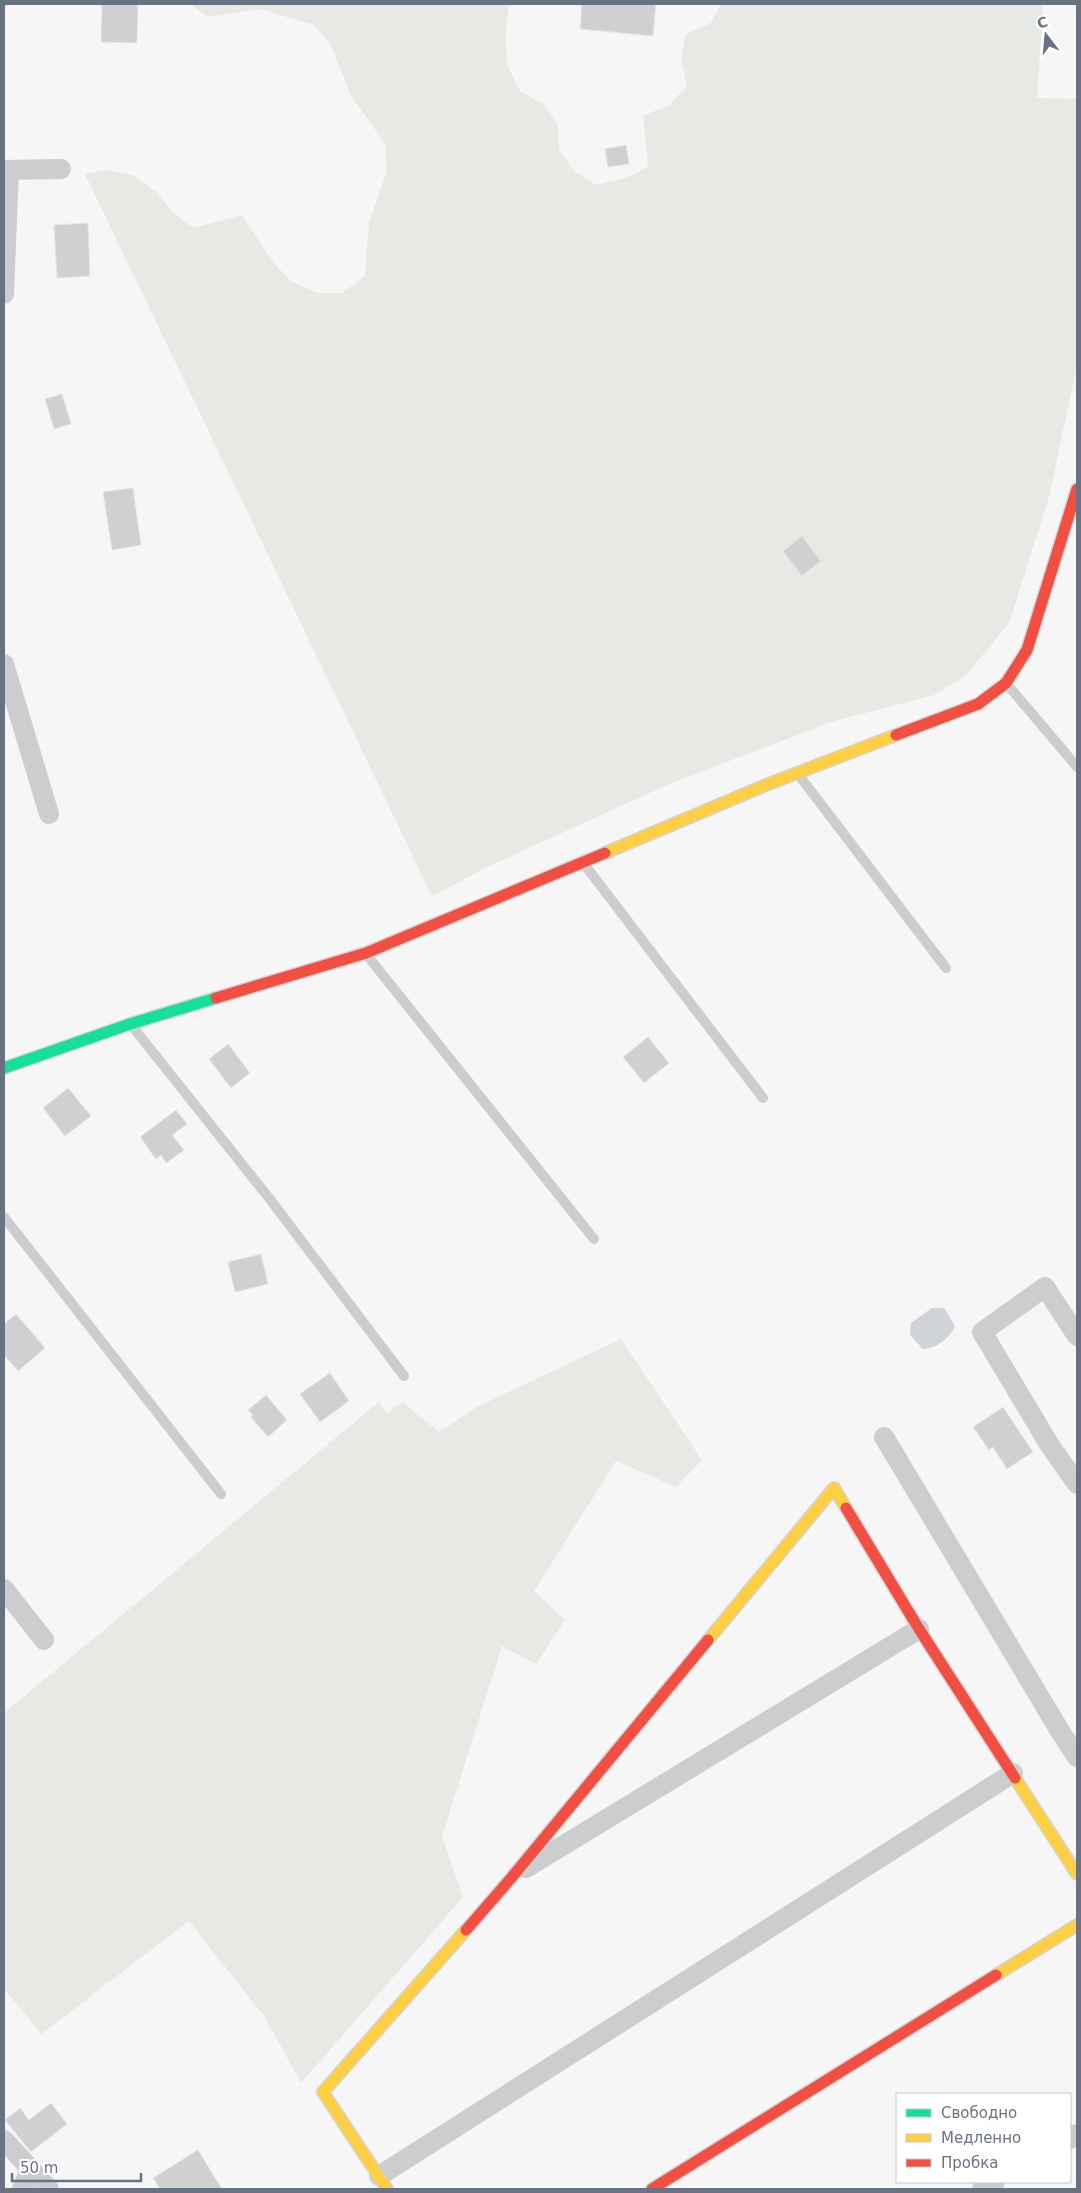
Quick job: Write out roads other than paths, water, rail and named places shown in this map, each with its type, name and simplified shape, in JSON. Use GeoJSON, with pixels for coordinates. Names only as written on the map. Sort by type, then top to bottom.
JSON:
{"type":"FeatureCollection","features":[{"type":"Feature","properties":{"kind":"street"},"geometry":{"type":"LineString","coordinates":[[4,294],[6,170],[61,169]]}},
{"type":"Feature","properties":{"kind":"street"},"geometry":{"type":"LineString","coordinates":[[4,1068],[130,1024],[366,953],[582,861],[797,773],[978,704],[1006,683],[1026,650],[1077,489]]}},
{"type":"Feature","properties":{"kind":"street"},"geometry":{"type":"LineString","coordinates":[[4,664],[49,814]]}},
{"type":"Feature","properties":{"kind":"street"},"geometry":{"type":"LineString","coordinates":[[1077,1336],[1045,1287],[982,1332],[1049,1444],[1077,1484]]}},
{"type":"Feature","properties":{"kind":"street"},"geometry":{"type":"LineString","coordinates":[[884,1437],[1077,1757]]}},
{"type":"Feature","properties":{"kind":"street"},"geometry":{"type":"LineString","coordinates":[[1013,1772],[383,2183],[323,2092],[512,1877],[834,1488],[919,1629],[1013,1772],[1077,1874]]}},
{"type":"Feature","properties":{"kind":"street"},"geometry":{"type":"LineString","coordinates":[[4,1589],[44,1640]]}},
{"type":"Feature","properties":{"kind":"street"},"geometry":{"type":"LineString","coordinates":[[512,1877],[919,1629]]}},
{"type":"Feature","properties":{"kind":"street"},"geometry":{"type":"LineString","coordinates":[[652,2189],[1077,1925]]}},
{"type":"Feature","properties":{"kind":"street"},"geometry":{"type":"LineString","coordinates":[[4,2140],[50,2189]]}},
{"type":"Feature","properties":{"kind":"street"},"geometry":{"type":"LineString","coordinates":[[22,2189],[30,2169]]}},
{"type":"Feature","properties":{"kind":"street"},"geometry":{"type":"LineString","coordinates":[[982,2189],[993,2183]]}},
{"type":"Feature","properties":{"kind":"lane"},"geometry":{"type":"LineString","coordinates":[[1006,683],[1077,767]]}},
{"type":"Feature","properties":{"kind":"lane"},"geometry":{"type":"LineString","coordinates":[[797,773],[946,968]]}},
{"type":"Feature","properties":{"kind":"lane"},"geometry":{"type":"LineString","coordinates":[[582,861],[763,1098]]}},
{"type":"Feature","properties":{"kind":"lane"},"geometry":{"type":"LineString","coordinates":[[366,953],[594,1239]]}},
{"type":"Feature","properties":{"kind":"lane"},"geometry":{"type":"LineString","coordinates":[[130,1024],[269,1198],[404,1376]]}},
{"type":"Feature","properties":{"kind":"lane"},"geometry":{"type":"LineString","coordinates":[[4,1217],[221,1494]]}}]}
